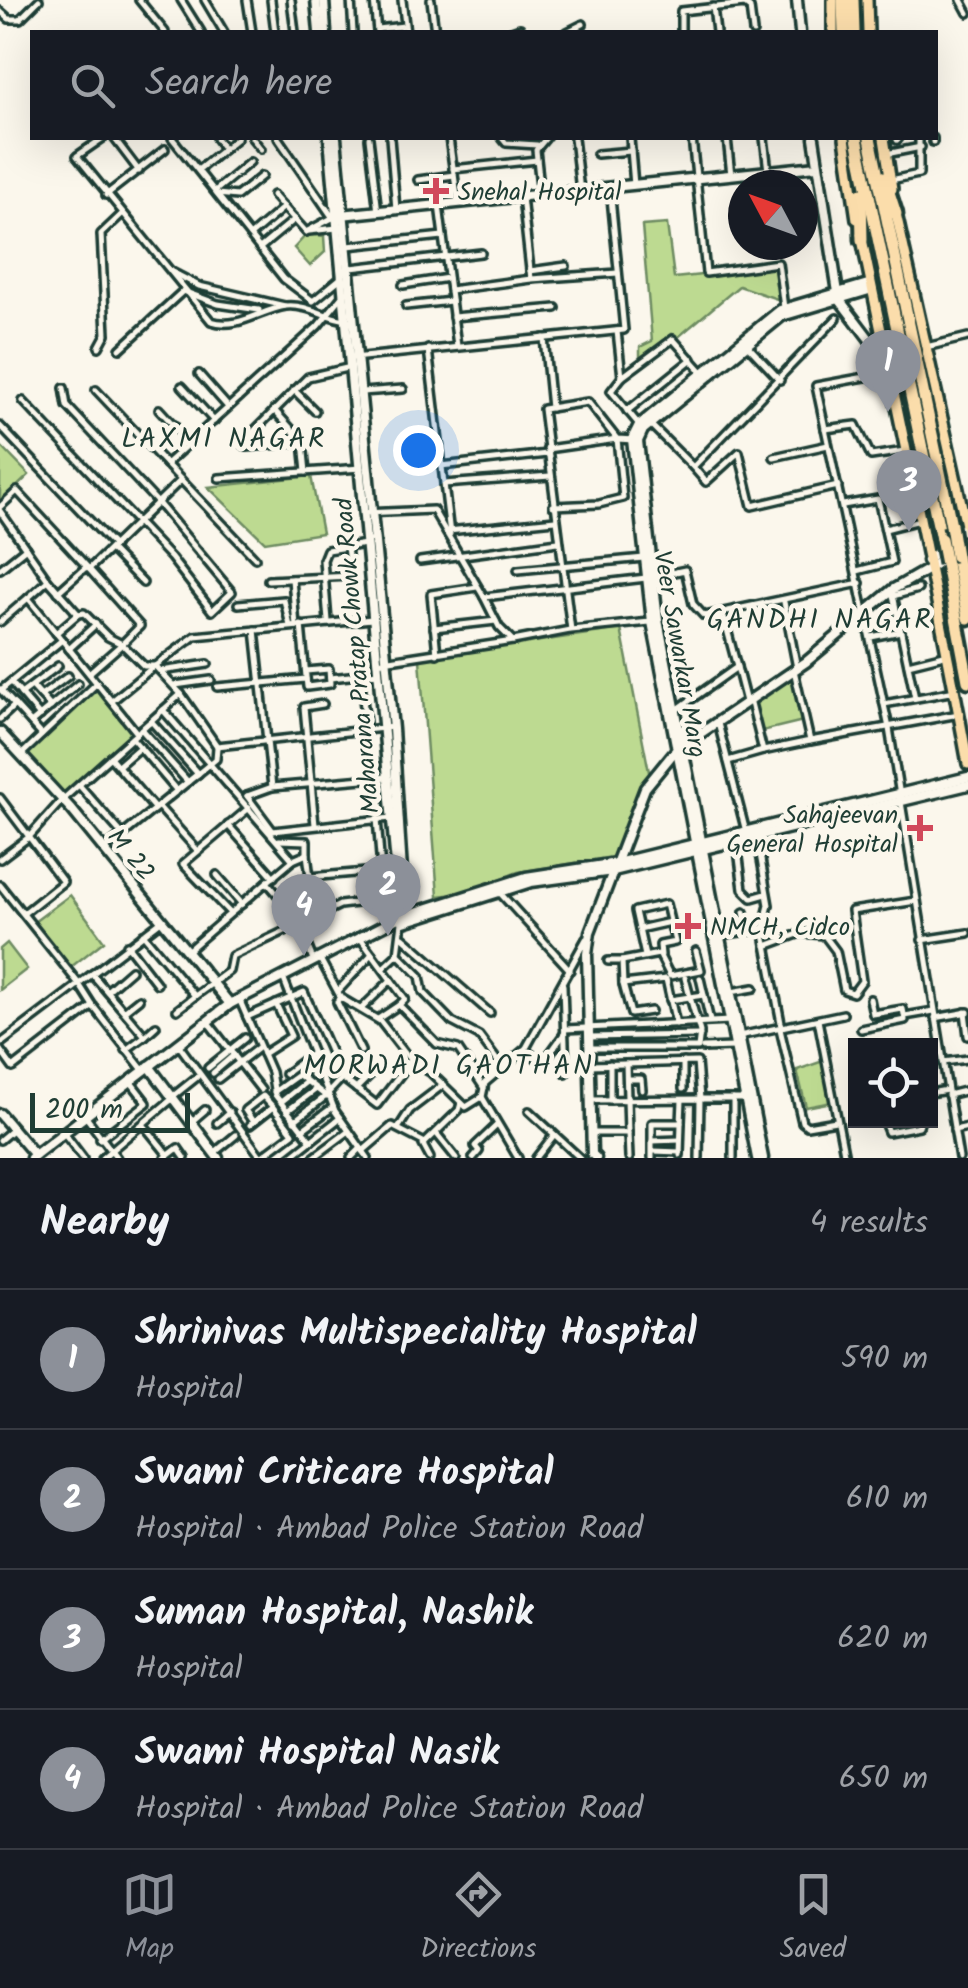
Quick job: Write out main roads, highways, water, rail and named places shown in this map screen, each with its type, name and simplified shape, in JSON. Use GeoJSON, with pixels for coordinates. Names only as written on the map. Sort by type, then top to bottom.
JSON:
{"type":"FeatureCollection","features":[{"type":"Feature","properties":{"kind":"highway"},"geometry":{"type":"LineString","coordinates":[[843,0],[844,30]]}},
{"type":"Feature","properties":{"kind":"highway"},"geometry":{"type":"LineString","coordinates":[[852,0],[854,30]]}},
{"type":"Feature","properties":{"kind":"highway"},"geometry":{"type":"LineString","coordinates":[[857,140],[968,681]]}},
{"type":"Feature","properties":{"kind":"highway"},"geometry":{"type":"LineString","coordinates":[[871,140],[880,154],[896,214]]}},
{"type":"Feature","properties":{"kind":"highway"},"geometry":{"type":"LineString","coordinates":[[880,154],[968,618]]}},
{"type":"Feature","properties":{"kind":"highway"},"geometry":{"type":"LineString","coordinates":[[862,174],[862,240]]}},
{"type":"Feature","properties":{"kind":"main road"},"geometry":{"type":"LineString","coordinates":[[833,0],[833,30]]}},
{"type":"Feature","properties":{"kind":"main road"},"geometry":{"type":"LineString","coordinates":[[868,0],[868,30]]}},
{"type":"Feature","properties":{"kind":"main road"},"geometry":{"type":"LineString","coordinates":[[845,140],[868,287],[906,451],[968,764]]}},
{"type":"Feature","properties":{"kind":"main road"},"geometry":{"type":"LineString","coordinates":[[880,154],[884,140]]}},
{"type":"Feature","properties":{"kind":"main road"},"geometry":{"type":"LineString","coordinates":[[885,184],[896,214],[968,531]]}},
{"type":"Feature","properties":{"kind":"place","name":"Snehal Hospital"},"geometry":{"type":"Point","coordinates":[436,191]}},
{"type":"Feature","properties":{"kind":"place","name":"Shrinivas Multispeciality Hospital"},"geometry":{"type":"Point","coordinates":[888,412]}},
{"type":"Feature","properties":{"kind":"place","name":"Suman Hospital, Nashik"},"geometry":{"type":"Point","coordinates":[909,532]}},
{"type":"Feature","properties":{"kind":"place","name":"Sahajeevan General Hospital"},"geometry":{"type":"Point","coordinates":[920,828]}},
{"type":"Feature","properties":{"kind":"place","name":"NMCH, Cidco"},"geometry":{"type":"Point","coordinates":[688,926]}},
{"type":"Feature","properties":{"kind":"place","name":"Swami Criticare Hospital"},"geometry":{"type":"Point","coordinates":[388,936]}},
{"type":"Feature","properties":{"kind":"place","name":"Swami Hospital Nasik"},"geometry":{"type":"Point","coordinates":[304,956]}},
{"type":"Feature","properties":{"kind":"district","name":"LAXMI NAGAR"},"geometry":{"type":"Point","coordinates":[224,437]}},
{"type":"Feature","properties":{"kind":"district","name":"GANDHI NAGAR"},"geometry":{"type":"Point","coordinates":[820,618]}},
{"type":"Feature","properties":{"kind":"district","name":"MORWADI GAOTHAN"},"geometry":{"type":"Point","coordinates":[449,1064]}}]}
